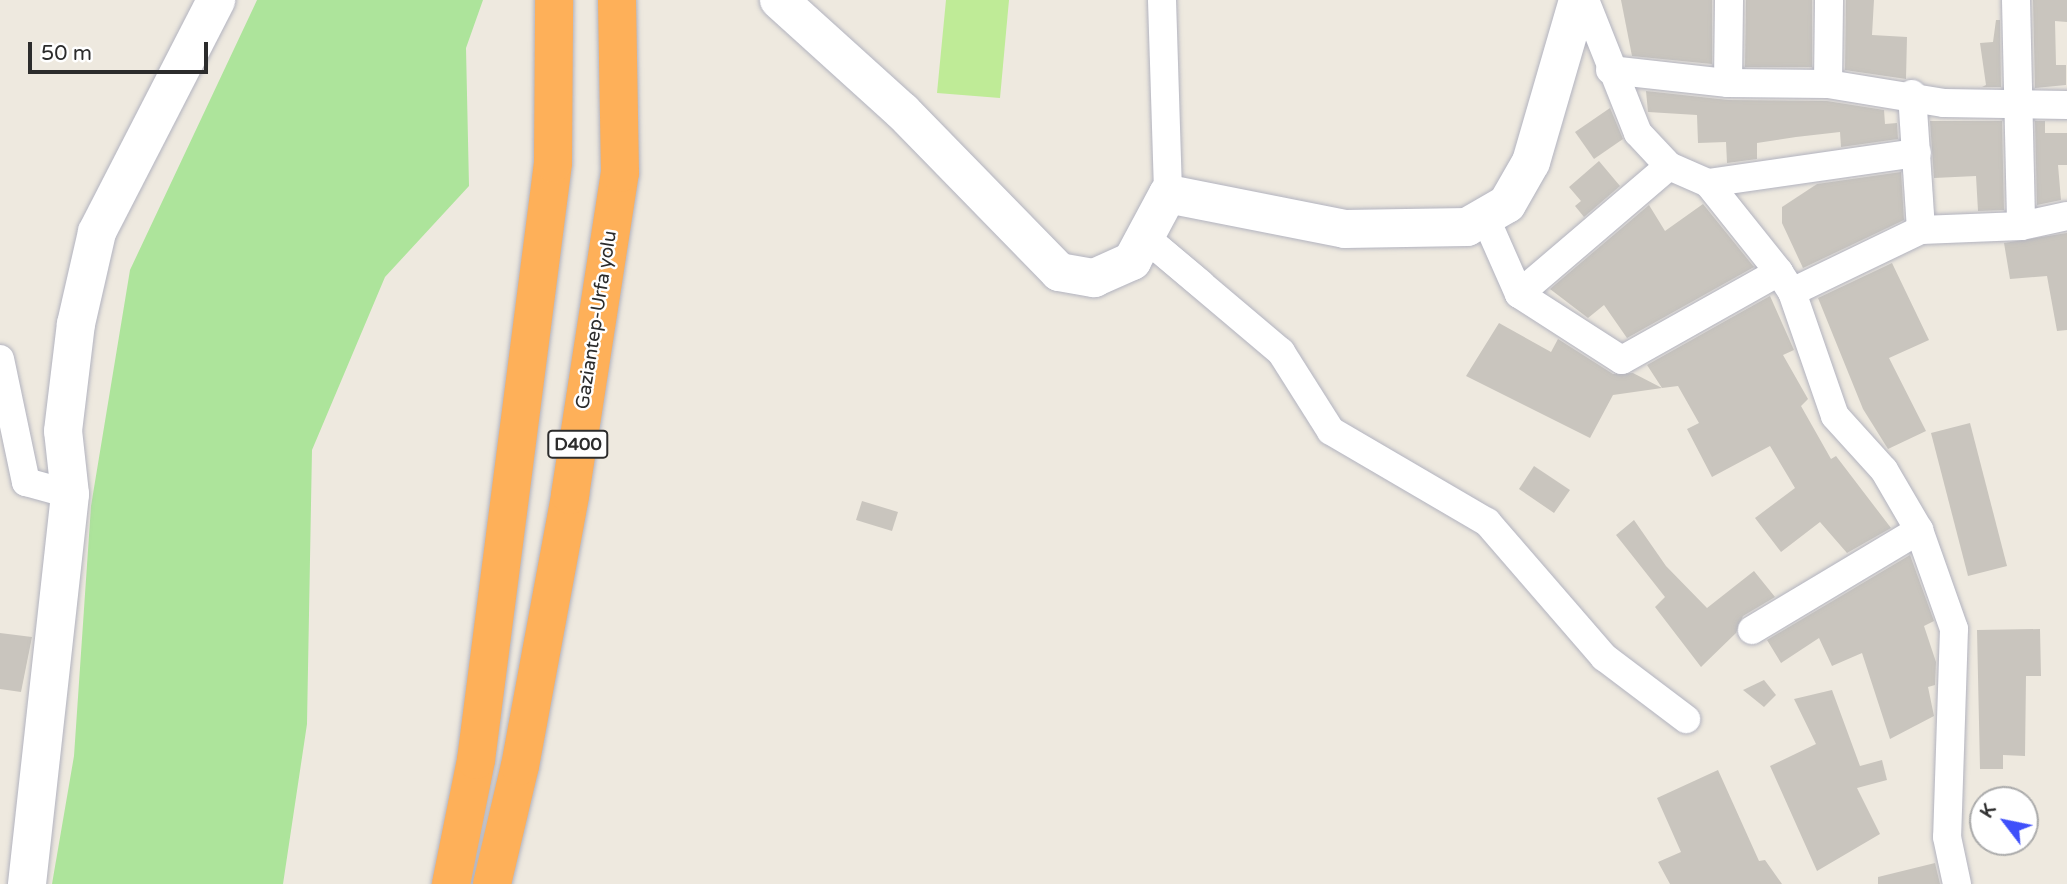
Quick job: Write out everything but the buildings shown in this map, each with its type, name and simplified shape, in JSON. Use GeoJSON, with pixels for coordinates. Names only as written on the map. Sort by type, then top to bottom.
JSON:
{"type":"FeatureCollection","features":[{"type":"Feature","properties":{"kind":"highway","name":"D400"},"geometry":{"type":"LineString","coordinates":[[451,884],[476,760],[553,163],[554,0]]}},
{"type":"Feature","properties":{"kind":"highway","name":"Gaziantep-Urfa yolu"},"geometry":{"type":"LineString","coordinates":[[492,884],[567,509],[620,173],[617,0]]}},
{"type":"Feature","properties":{"kind":"street"},"geometry":{"type":"LineString","coordinates":[[27,884],[70,494],[63,431],[76,324],[97,232],[215,0]]}},
{"type":"Feature","properties":{"kind":"street"},"geometry":{"type":"LineString","coordinates":[[779,0],[902,111],[1059,272],[1094,278],[1132,261],[1168,194],[1161,0]]}},
{"type":"Feature","properties":{"kind":"street"},"geometry":{"type":"LineString","coordinates":[[1168,194],[1345,229],[1431,230],[1467,227],[1507,204],[1531,162],[1578,0]]}},
{"type":"Feature","properties":{"kind":"street"},"geometry":{"type":"LineString","coordinates":[[1585,0],[1610,70],[1638,133],[1669,166],[1708,183],[1786,282],[1835,416],[1884,470],[1919,530],[1954,629],[1947,837],[1957,884]]}},
{"type":"Feature","properties":{"kind":"street"},"geometry":{"type":"LineString","coordinates":[[1728,83],[1729,0]]}},
{"type":"Feature","properties":{"kind":"street"},"geometry":{"type":"LineString","coordinates":[[1828,84],[1829,0]]}},
{"type":"Feature","properties":{"kind":"street"},"geometry":{"type":"LineString","coordinates":[[2016,0],[2021,226]]}},
{"type":"Feature","properties":{"kind":"street"},"geometry":{"type":"LineString","coordinates":[[1610,70],[1728,83],[1828,84],[1912,94],[1944,103],[2067,104]]}},
{"type":"Feature","properties":{"kind":"street"},"geometry":{"type":"LineString","coordinates":[[1912,94],[1921,230]]}},
{"type":"Feature","properties":{"kind":"street"},"geometry":{"type":"LineString","coordinates":[[1708,183],[1917,153]]}},
{"type":"Feature","properties":{"kind":"street"},"geometry":{"type":"LineString","coordinates":[[1520,295],[1669,166]]}},
{"type":"Feature","properties":{"kind":"street"},"geometry":{"type":"LineString","coordinates":[[1485,217],[1520,295],[1622,360],[1786,282],[1921,230],[2021,226],[2067,216]]}},
{"type":"Feature","properties":{"kind":"street"},"geometry":{"type":"LineString","coordinates":[[1146,238],[1201,284]]}},
{"type":"Feature","properties":{"kind":"street"},"geometry":{"type":"LineString","coordinates":[[1146,238],[1281,352],[1331,432],[1487,522],[1604,657],[1686,719]]}},
{"type":"Feature","properties":{"kind":"street"},"geometry":{"type":"LineString","coordinates":[[0,359],[26,482],[70,494]]}},
{"type":"Feature","properties":{"kind":"street"},"geometry":{"type":"LineString","coordinates":[[1752,630],[1919,530]]}},
{"type":"Feature","properties":{"kind":"green space"},"geometry":{"type":"Polygon","coordinates":[[[257,0],[483,0],[466,48],[469,186],[385,277],[312,450],[307,724],[283,884],[52,884],[74,756],[91,506],[130,270],[257,0]]]}},
{"type":"Feature","properties":{"kind":"green space"},"geometry":{"type":"Polygon","coordinates":[[[946,0],[1009,0],[1000,98],[937,93],[946,0]]]}}]}
